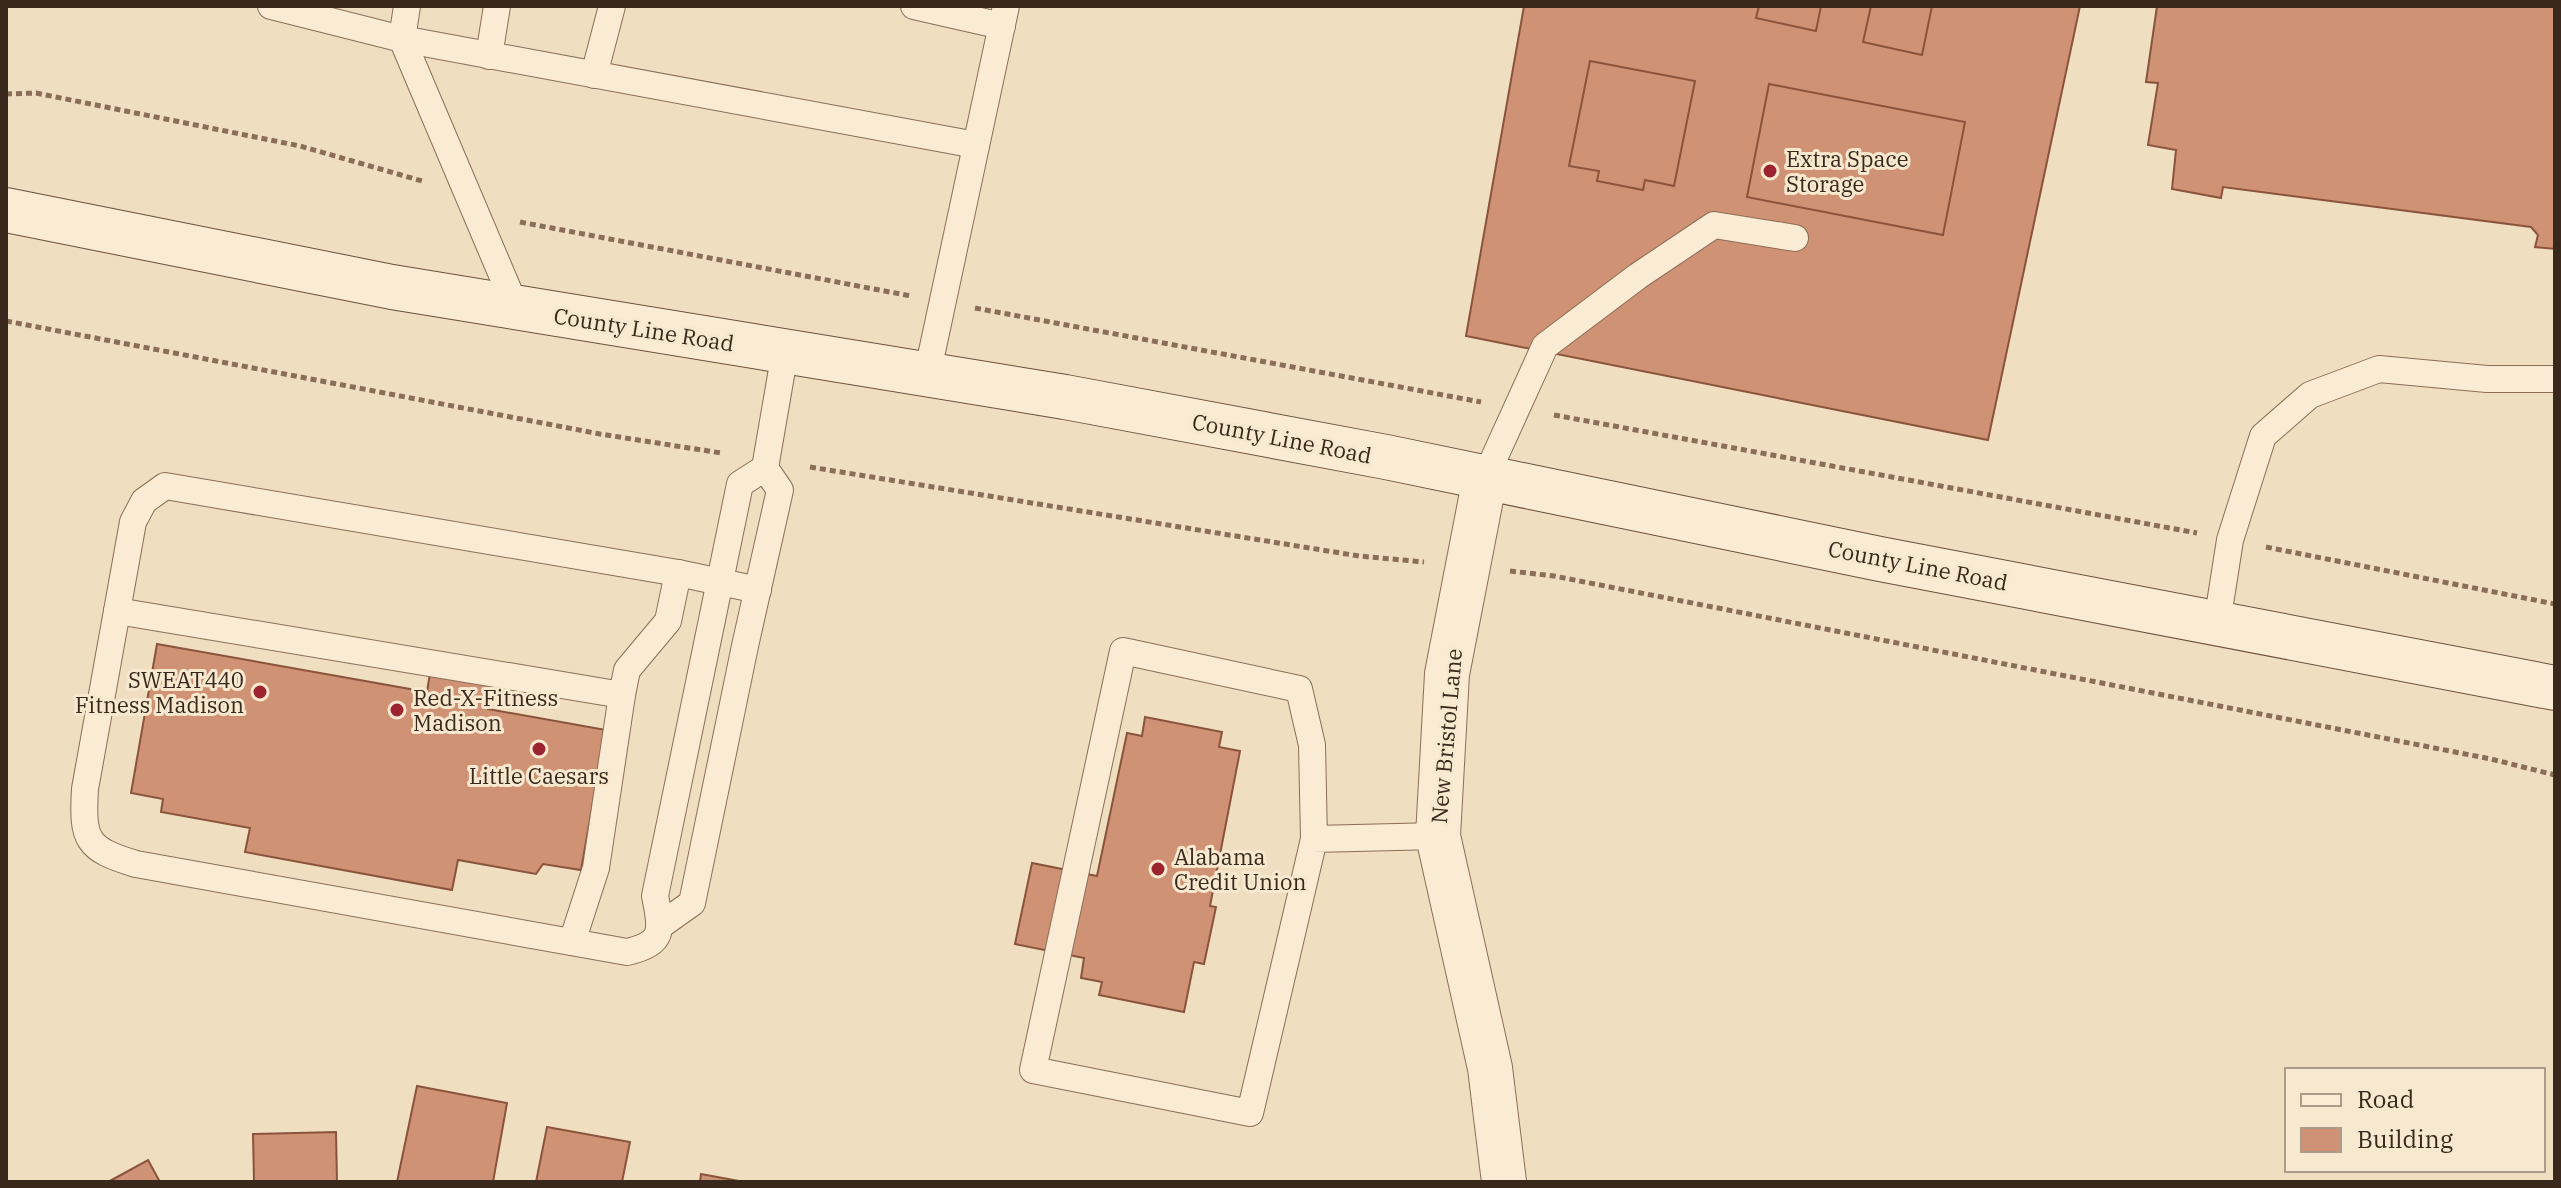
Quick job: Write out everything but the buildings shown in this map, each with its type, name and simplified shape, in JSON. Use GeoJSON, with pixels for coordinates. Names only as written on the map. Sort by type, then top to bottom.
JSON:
{"type":"FeatureCollection","features":[{"type":"Feature","properties":{"kind":"main road","name":"County Line Road"},"geometry":{"type":"LineString","coordinates":[[6,210],[392,287],[1080,400],[1485,478],[1880,559],[2555,688]]}},
{"type":"Feature","properties":{"kind":"main road","name":"New Bristol Lane"},"geometry":{"type":"LineString","coordinates":[[1485,478],[1447,674],[1438,836],[1490,1068],[1504,1182]]}},
{"type":"Feature","properties":{"kind":"lane"},"geometry":{"type":"LineString","coordinates":[[407,6],[402,39],[516,308]]}},
{"type":"Feature","properties":{"kind":"lane"},"geometry":{"type":"LineString","coordinates":[[489,56],[497,6]]}},
{"type":"Feature","properties":{"kind":"lane"},"geometry":{"type":"LineString","coordinates":[[594,75],[612,6]]}},
{"type":"Feature","properties":{"kind":"lane"},"geometry":{"type":"LineString","coordinates":[[914,6],[1004,16],[927,375]]}},
{"type":"Feature","properties":{"kind":"lane"},"geometry":{"type":"LineString","coordinates":[[277,7],[340,15],[402,39],[976,145]]}},
{"type":"Feature","properties":{"kind":"lane"},"geometry":{"type":"LineString","coordinates":[[1485,478],[1545,346],[1638,276],[1714,225],[1795,238]]}},
{"type":"Feature","properties":{"kind":"lane"},"geometry":{"type":"LineString","coordinates":[[661,925],[692,903],[780,490],[766,464],[785,352]]}},
{"type":"Feature","properties":{"kind":"lane"},"geometry":{"type":"LineString","coordinates":[[2217,623],[2230,540],[2263,436],[2310,395],[2379,369],[2487,379],[2555,379]]}},
{"type":"Feature","properties":{"kind":"lane"},"geometry":{"type":"LineString","coordinates":[[758,590],[721,582],[678,573],[165,486],[144,501],[133,522],[85,789],[83,823],[91,843],[110,856],[136,864],[627,952],[646,948],[656,939],[661,925],[655,896],[721,582],[740,484],[766,464]]}},
{"type":"Feature","properties":{"kind":"lane"},"geometry":{"type":"LineString","coordinates":[[572,942],[596,868],[627,670],[668,621],[678,573]]}},
{"type":"Feature","properties":{"kind":"lane"},"geometry":{"type":"LineString","coordinates":[[117,611],[622,695]]}},
{"type":"Feature","properties":{"kind":"lane"},"geometry":{"type":"LineString","coordinates":[[1123,651],[1299,689],[1312,745],[1314,839],[1250,1113],[1033,1070],[1123,651]]}},
{"type":"Feature","properties":{"kind":"lane"},"geometry":{"type":"LineString","coordinates":[[1314,839],[1438,836]]}},
{"type":"Feature","properties":{"kind":"path"},"geometry":{"type":"LineString","coordinates":[[6,94],[36,93],[300,146],[424,182],[528,226],[2230,540],[2555,604]]}},
{"type":"Feature","properties":{"kind":"path"},"geometry":{"type":"LineString","coordinates":[[6,321],[766,464],[1369,558],[1468,565],[1554,576],[2475,756],[2555,775]]}},
{"type":"Feature","properties":{"kind":"place","name":"Extra Space Storage"},"geometry":{"type":"Point","coordinates":[1770,171]}},
{"type":"Feature","properties":{"kind":"place","name":"SWEAT440 Fitness Madison"},"geometry":{"type":"Point","coordinates":[260,692]}},
{"type":"Feature","properties":{"kind":"place","name":"Red-X-Fitness Madison"},"geometry":{"type":"Point","coordinates":[397,710]}},
{"type":"Feature","properties":{"kind":"place","name":"Little Caesars"},"geometry":{"type":"Point","coordinates":[539,749]}},
{"type":"Feature","properties":{"kind":"place","name":"Alabama Credit Union"},"geometry":{"type":"Point","coordinates":[1158,869]}}]}
